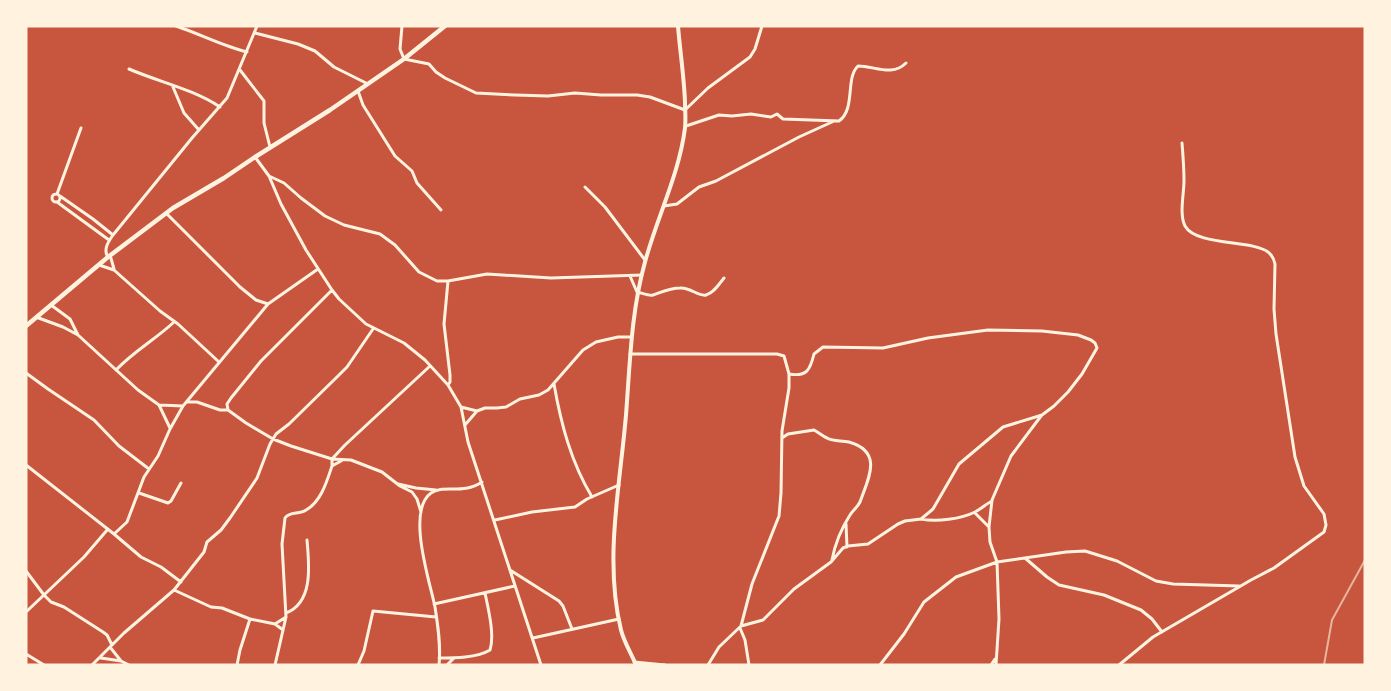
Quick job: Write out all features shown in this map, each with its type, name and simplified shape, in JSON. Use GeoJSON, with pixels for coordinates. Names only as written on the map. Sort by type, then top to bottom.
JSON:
{"type":"FeatureCollection","features":[{"type":"Feature","properties":{"kind":"main road"},"geometry":{"type":"LineString","coordinates":[[26,326],[109,256],[166,213],[189,197],[224,178],[358,91],[446,26]]}},
{"type":"Feature","properties":{"kind":"street"},"geometry":{"type":"LineString","coordinates":[[176,26],[220,44],[247,52]]}},
{"type":"Feature","properties":{"kind":"street"},"geometry":{"type":"LineString","coordinates":[[114,270],[109,256],[105,253],[109,240],[227,98],[257,26]]}},
{"type":"Feature","properties":{"kind":"street"},"geometry":{"type":"LineString","coordinates":[[402,26],[400,49],[404,58],[429,64],[436,72],[464,89],[483,94],[548,96],[582,93],[637,95],[650,97],[685,110]]}},
{"type":"Feature","properties":{"kind":"street"},"geometry":{"type":"LineString","coordinates":[[665,665],[635,663],[621,630],[614,554],[618,485],[631,337],[637,292],[645,260],[681,149],[686,126],[678,26]]}},
{"type":"Feature","properties":{"kind":"street"},"geometry":{"type":"LineString","coordinates":[[685,110],[721,78],[750,57],[755,49],[762,26]]}},
{"type":"Feature","properties":{"kind":"street"},"geometry":{"type":"LineString","coordinates":[[255,33],[298,44],[315,51],[334,67],[368,84]]}},
{"type":"Feature","properties":{"kind":"street"},"geometry":{"type":"LineString","coordinates":[[686,126],[716,116],[751,114],[771,117],[777,114],[783,119],[798,121],[839,122],[845,115],[854,72],[858,66],[894,71],[906,63]]}},
{"type":"Feature","properties":{"kind":"street"},"geometry":{"type":"LineString","coordinates":[[129,68],[198,95],[220,107]]}},
{"type":"Feature","properties":{"kind":"street"},"geometry":{"type":"LineString","coordinates":[[240,70],[264,101],[264,123],[270,147]]}},
{"type":"Feature","properties":{"kind":"street"},"geometry":{"type":"LineString","coordinates":[[173,86],[184,112],[200,130]]}},
{"type":"Feature","properties":{"kind":"street"},"geometry":{"type":"LineString","coordinates":[[358,91],[363,105],[395,156],[412,171],[417,183],[441,210]]}},
{"type":"Feature","properties":{"kind":"street"},"geometry":{"type":"LineString","coordinates":[[664,206],[677,204],[699,187],[716,181],[799,136],[832,122]]}},
{"type":"Feature","properties":{"kind":"street"},"geometry":{"type":"LineString","coordinates":[[57,202],[60,199],[58,195],[81,128]]}},
{"type":"Feature","properties":{"kind":"street"},"geometry":{"type":"LineString","coordinates":[[1120,665],[1153,637],[1274,568],[1324,532],[1326,521],[1324,514],[1304,486],[1295,457],[1276,334],[1274,258],[1263,249],[1204,238],[1184,226],[1182,143]]}},
{"type":"Feature","properties":{"kind":"street"},"geometry":{"type":"LineString","coordinates":[[255,157],[268,176],[284,211],[332,290],[366,324],[404,344],[430,366],[448,385],[461,407],[468,442],[541,665]]}},
{"type":"Feature","properties":{"kind":"street"},"geometry":{"type":"LineString","coordinates":[[268,176],[284,183],[306,202],[331,219],[344,225],[380,234],[395,245],[413,266],[424,275],[436,281],[448,281],[487,274],[551,278],[642,275]]}},
{"type":"Feature","properties":{"kind":"street"},"geometry":{"type":"LineString","coordinates":[[585,187],[605,207],[645,260]]}},
{"type":"Feature","properties":{"kind":"street"},"geometry":{"type":"LineString","coordinates":[[109,240],[53,201],[52,197],[54,194],[93,218],[113,235]]}},
{"type":"Feature","properties":{"kind":"street"},"geometry":{"type":"LineString","coordinates":[[166,213],[240,288],[256,300],[268,304]]}},
{"type":"Feature","properties":{"kind":"street"},"geometry":{"type":"LineString","coordinates":[[98,265],[114,270],[219,362]]}},
{"type":"Feature","properties":{"kind":"street"},"geometry":{"type":"LineString","coordinates":[[114,534],[127,522],[149,469],[158,456],[170,429],[186,402],[268,304],[318,268]]}},
{"type":"Feature","properties":{"kind":"street"},"geometry":{"type":"LineString","coordinates":[[630,276],[637,292]]}},
{"type":"Feature","properties":{"kind":"street"},"geometry":{"type":"LineString","coordinates":[[637,292],[651,295],[671,289],[688,288],[701,295],[706,295],[724,278]]}},
{"type":"Feature","properties":{"kind":"street"},"geometry":{"type":"LineString","coordinates":[[448,281],[444,316],[450,379],[448,385]]}},
{"type":"Feature","properties":{"kind":"street"},"geometry":{"type":"LineString","coordinates":[[228,410],[227,404],[231,398],[261,361],[332,290]]}},
{"type":"Feature","properties":{"kind":"street"},"geometry":{"type":"LineString","coordinates":[[51,304],[70,319],[78,336]]}},
{"type":"Feature","properties":{"kind":"street"},"geometry":{"type":"LineString","coordinates":[[36,317],[63,327],[78,336],[138,390],[159,405],[170,429]]}},
{"type":"Feature","properties":{"kind":"street"},"geometry":{"type":"LineString","coordinates":[[116,370],[152,338],[162,333],[174,322]]}},
{"type":"Feature","properties":{"kind":"street"},"geometry":{"type":"LineString","coordinates":[[92,665],[124,633],[181,582],[204,552],[208,542],[225,524],[257,478],[273,439],[347,367],[373,329]]}},
{"type":"Feature","properties":{"kind":"street"},"geometry":{"type":"LineString","coordinates":[[789,374],[799,376],[806,373],[812,363],[814,354],[823,347],[884,348],[928,338],[988,330],[1042,331],[1078,335],[1095,343],[1097,348],[1082,374],[1065,396],[1042,415],[1011,456],[992,500],[989,527],[990,542],[997,562],[999,619],[996,665]]}},
{"type":"Feature","properties":{"kind":"street"},"geometry":{"type":"LineString","coordinates":[[465,425],[477,411],[485,408],[506,407],[520,399],[539,395],[548,390],[584,350],[596,342],[618,337],[631,337]]}},
{"type":"Feature","properties":{"kind":"street"},"geometry":{"type":"LineString","coordinates":[[630,354],[782,354],[785,358],[789,374],[787,405],[781,439],[779,516],[752,584],[740,627],[745,640],[749,665]]}},
{"type":"Feature","properties":{"kind":"street"},"geometry":{"type":"LineString","coordinates":[[275,665],[286,615],[282,544],[285,518],[290,514],[305,511],[314,503],[325,485],[332,466],[332,459],[430,366]]}},
{"type":"Feature","properties":{"kind":"street"},"geometry":{"type":"LineString","coordinates":[[26,373],[94,420],[119,446],[149,469]]}},
{"type":"Feature","properties":{"kind":"street"},"geometry":{"type":"LineString","coordinates":[[554,383],[560,420],[570,451],[581,479],[592,497]]}},
{"type":"Feature","properties":{"kind":"street"},"geometry":{"type":"LineString","coordinates":[[186,402],[197,402],[220,410],[228,410],[273,439],[332,459],[351,460],[382,472],[415,495],[421,512]]}},
{"type":"Feature","properties":{"kind":"street"},"geometry":{"type":"LineString","coordinates":[[159,405],[183,406]]}},
{"type":"Feature","properties":{"kind":"street"},"geometry":{"type":"LineString","coordinates":[[461,407],[477,411]]}},
{"type":"Feature","properties":{"kind":"street"},"geometry":{"type":"LineString","coordinates":[[921,520],[933,509],[954,471],[962,461],[1004,427],[1042,415]]}},
{"type":"Feature","properties":{"kind":"street"},"geometry":{"type":"LineString","coordinates":[[781,439],[788,434],[814,430],[826,438],[849,442],[867,451],[871,463],[870,472],[858,506],[851,513],[835,544],[832,561]]}},
{"type":"Feature","properties":{"kind":"street"},"geometry":{"type":"LineString","coordinates":[[782,431],[788,434]]}},
{"type":"Feature","properties":{"kind":"street"},"geometry":{"type":"LineString","coordinates":[[332,466],[341,460]]}},
{"type":"Feature","properties":{"kind":"street"},"geometry":{"type":"LineString","coordinates":[[26,465],[141,557],[161,567],[181,582]]}},
{"type":"Feature","properties":{"kind":"street"},"geometry":{"type":"LineString","coordinates":[[397,484],[436,490],[470,488],[482,482]]}},
{"type":"Feature","properties":{"kind":"street"},"geometry":{"type":"LineString","coordinates":[[139,493],[168,503],[172,501],[182,483]]}},
{"type":"Feature","properties":{"kind":"street"},"geometry":{"type":"LineString","coordinates":[[495,520],[532,512],[575,507],[618,485]]}},
{"type":"Feature","properties":{"kind":"street"},"geometry":{"type":"LineString","coordinates":[[436,490],[425,498],[421,512],[420,535],[436,617],[439,665]]}},
{"type":"Feature","properties":{"kind":"street"},"geometry":{"type":"LineString","coordinates":[[708,665],[719,647],[740,627],[763,620],[794,589],[832,561],[847,547],[868,544],[905,521],[944,520],[975,512],[992,500]]}},
{"type":"Feature","properties":{"kind":"street"},"geometry":{"type":"LineString","coordinates":[[975,512],[989,527]]}},
{"type":"Feature","properties":{"kind":"street"},"geometry":{"type":"LineString","coordinates":[[846,523],[847,547]]}},
{"type":"Feature","properties":{"kind":"street"},"geometry":{"type":"LineString","coordinates":[[26,612],[84,557],[108,529]]}},
{"type":"Feature","properties":{"kind":"street"},"geometry":{"type":"LineString","coordinates":[[275,624],[296,608],[304,596],[310,574],[307,540]]}},
{"type":"Feature","properties":{"kind":"street"},"geometry":{"type":"LineString","coordinates":[[880,665],[904,634],[924,602],[956,577],[997,562],[1085,551],[1117,561],[1156,581],[1173,584],[1240,586]]}},
{"type":"Feature","properties":{"kind":"street"},"geometry":{"type":"LineString","coordinates":[[1025,558],[1047,578],[1059,585],[1104,595],[1141,610],[1152,619],[1162,632]]}},
{"type":"Feature","properties":{"kind":"street"},"geometry":{"type":"LineString","coordinates":[[510,570],[559,601],[564,606],[572,629]]}},
{"type":"Feature","properties":{"kind":"street"},"geometry":{"type":"LineString","coordinates":[[26,571],[51,602],[64,607],[103,632],[121,661]]}},
{"type":"Feature","properties":{"kind":"street"},"geometry":{"type":"LineString","coordinates":[[434,604],[514,586]]}},
{"type":"Feature","properties":{"kind":"street"},"geometry":{"type":"LineString","coordinates":[[174,590],[211,607],[222,608],[250,619],[275,624],[283,630]]}},
{"type":"Feature","properties":{"kind":"street"},"geometry":{"type":"LineString","coordinates":[[439,658],[455,658],[490,650],[489,612],[485,593]]}},
{"type":"Feature","properties":{"kind":"street"},"geometry":{"type":"LineString","coordinates":[[358,665],[364,651],[374,611],[436,617]]}},
{"type":"Feature","properties":{"kind":"street"},"geometry":{"type":"LineString","coordinates":[[237,665],[250,619]]}},
{"type":"Feature","properties":{"kind":"street"},"geometry":{"type":"LineString","coordinates":[[533,638],[620,619]]}},
{"type":"Feature","properties":{"kind":"street"},"geometry":{"type":"LineString","coordinates":[[26,654],[44,665]]}},
{"type":"Feature","properties":{"kind":"street"},"geometry":{"type":"LineString","coordinates":[[101,658],[121,661],[129,665]]}},
{"type":"Feature","properties":{"kind":"street"},"geometry":{"type":"LineString","coordinates":[[447,665],[455,658]]}},
{"type":"Feature","properties":{"kind":"street"},"geometry":{"type":"LineString","coordinates":[[991,665],[996,658]]}},
{"type":"Feature","properties":{"kind":"railway"},"geometry":{"type":"LineString","coordinates":[[1324,665],[1332,620],[1365,560]]}}]}
